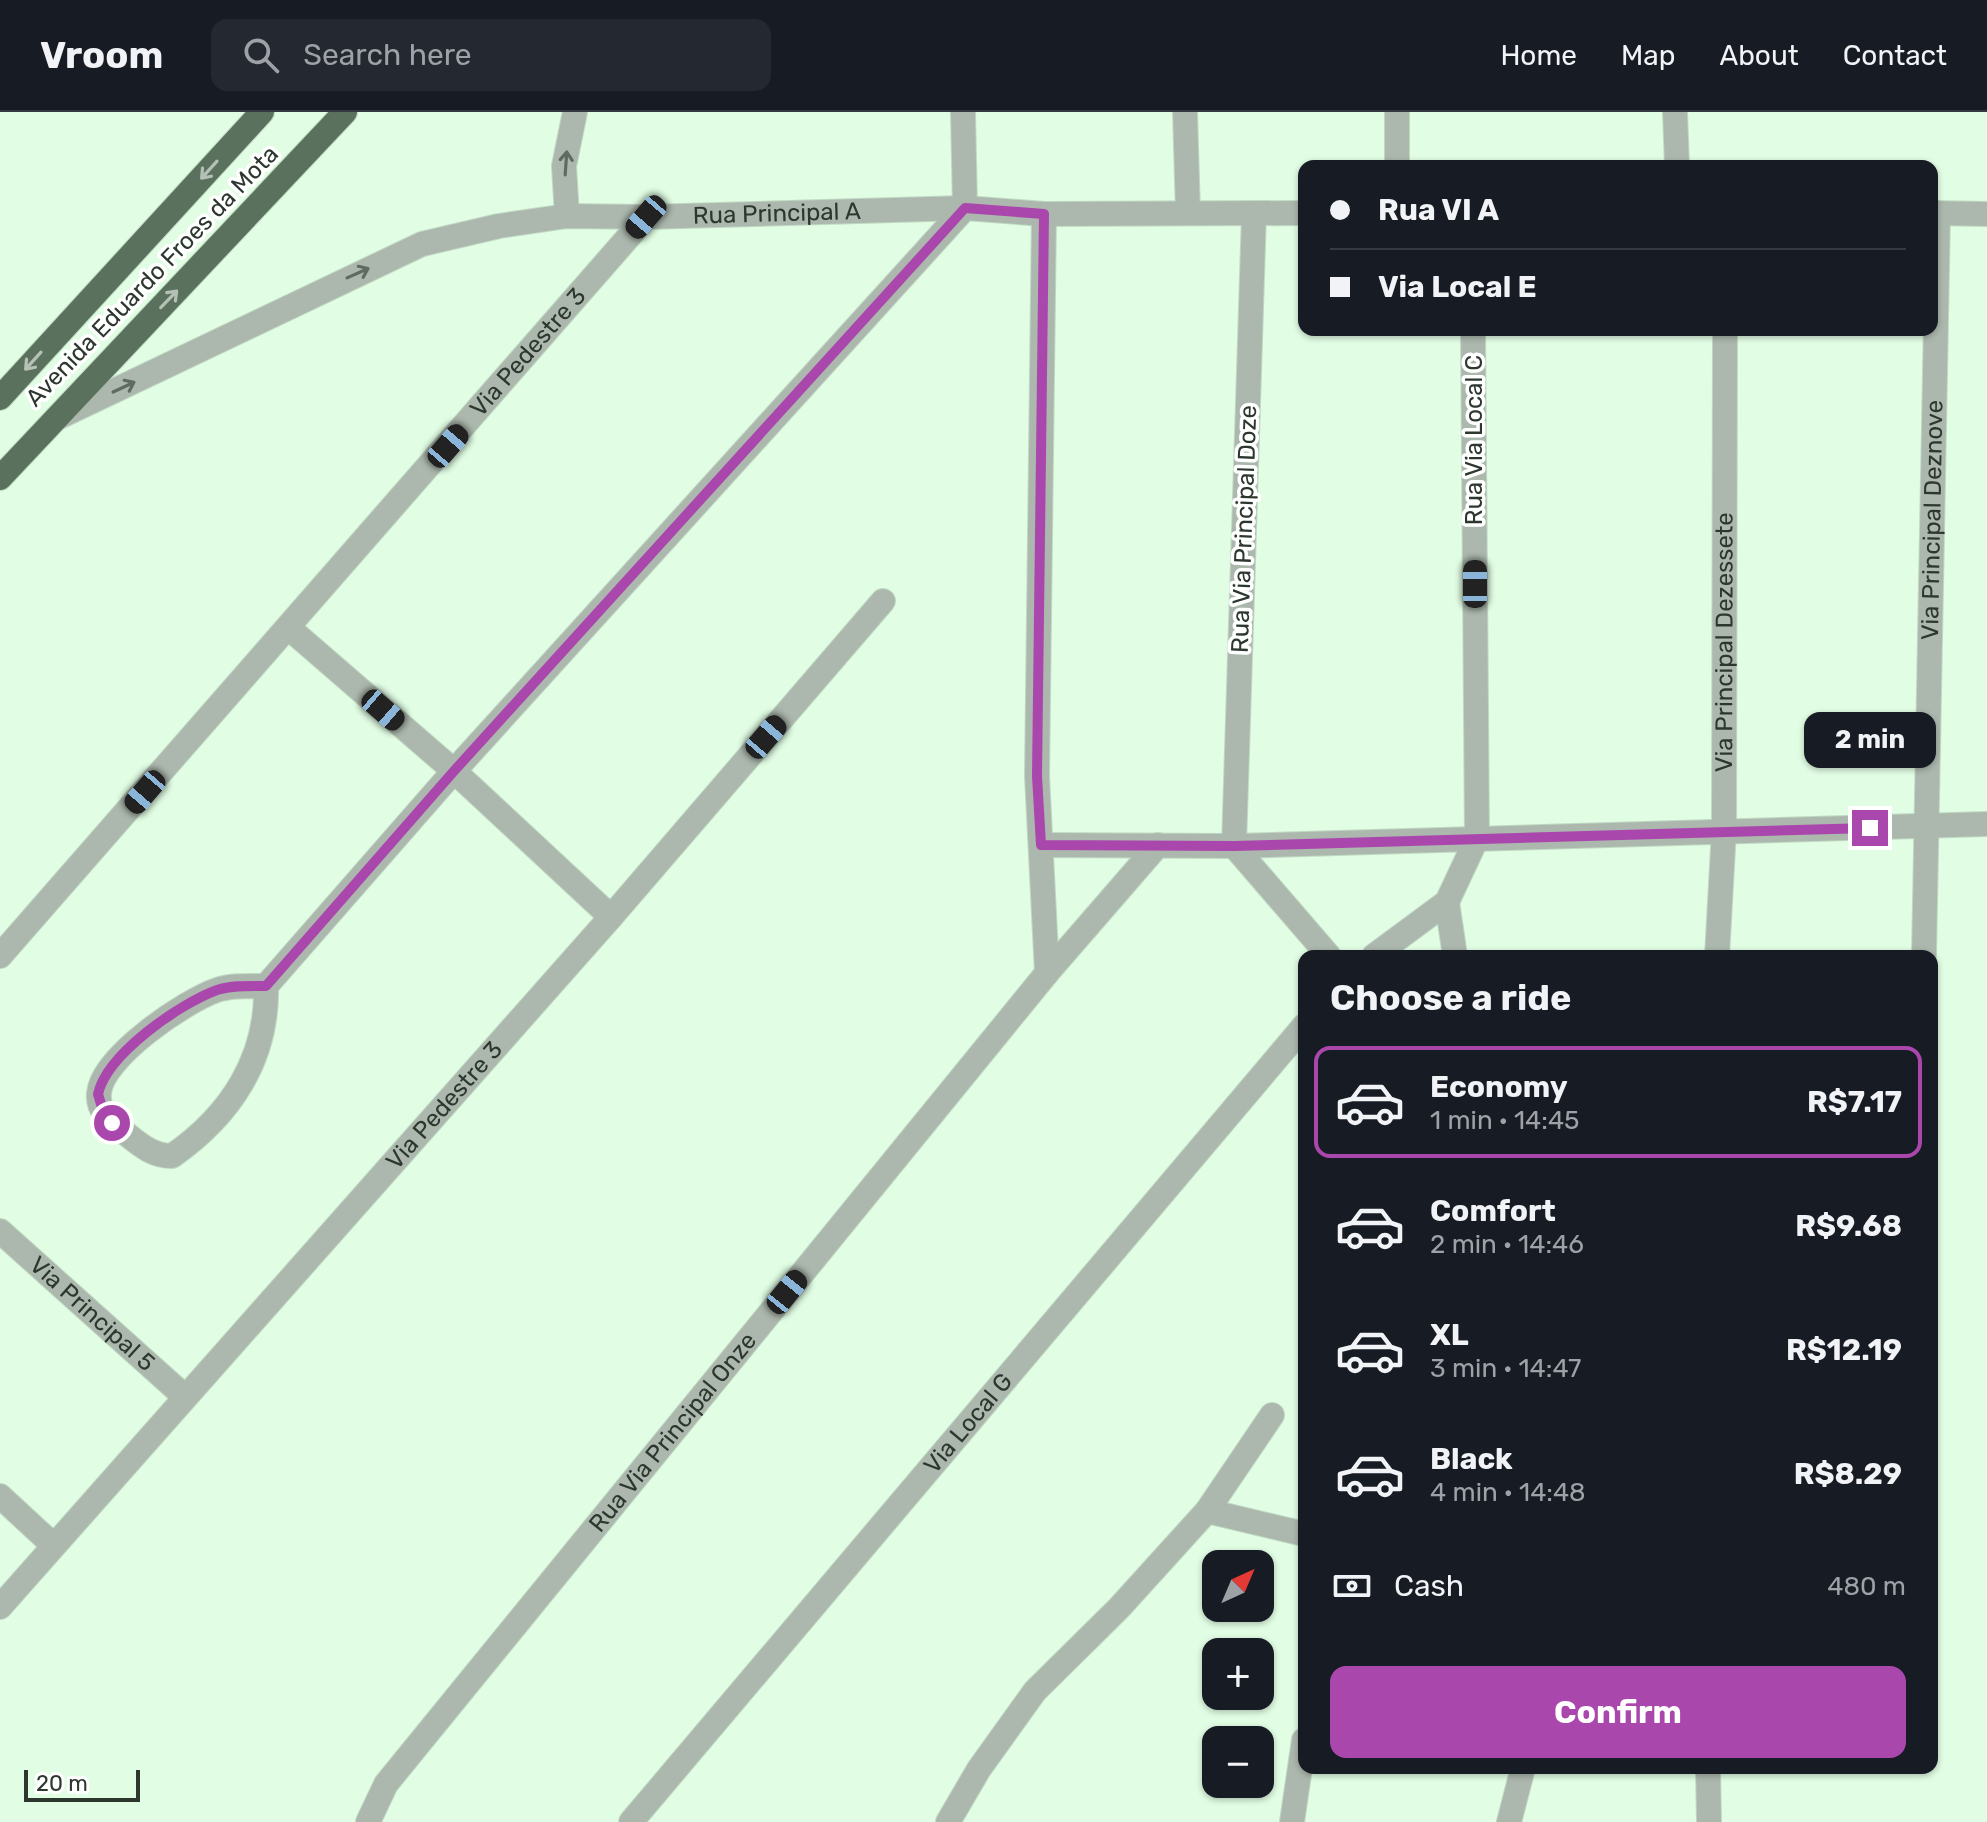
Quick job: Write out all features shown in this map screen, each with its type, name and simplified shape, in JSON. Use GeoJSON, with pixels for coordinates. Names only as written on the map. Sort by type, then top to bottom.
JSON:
{"type":"FeatureCollection","features":[{"type":"Feature","properties":{"kind":"highway","name":"Avenida Eduardo Froes da Mota"},"geometry":{"type":"LineString","coordinates":[[0,398],[262,112]]}},
{"type":"Feature","properties":{"kind":"highway","name":"Avenida Eduardo Froes da Mota"},"geometry":{"type":"LineString","coordinates":[[0,478],[345,112]]}},
{"type":"Feature","properties":{"kind":"street"},"geometry":{"type":"LineString","coordinates":[[567,216],[564,166],[575,112]]}},
{"type":"Feature","properties":{"kind":"street"},"geometry":{"type":"LineString","coordinates":[[266,986],[220,989],[168,1016],[111,1069],[100,1085],[99,1104],[104,1114],[129,1137],[155,1154],[172,1156],[206,1127],[232,1098],[261,1045],[266,1024],[266,986],[454,771],[965,208],[963,112]]}},
{"type":"Feature","properties":{"kind":"street"},"geometry":{"type":"LineString","coordinates":[[1185,112],[1188,213]]}},
{"type":"Feature","properties":{"kind":"street"},"geometry":{"type":"LineString","coordinates":[[1397,112],[1397,160]]}},
{"type":"Feature","properties":{"kind":"street"},"geometry":{"type":"LineString","coordinates":[[1675,112],[1677,160]]}},
{"type":"Feature","properties":{"kind":"street","name":"Rua Principal A"},"geometry":{"type":"LineString","coordinates":[[54,419],[422,244],[499,226],[567,216],[646,217],[965,208],[1044,214],[1298,213]]}},
{"type":"Feature","properties":{"kind":"street","name":"Rua Via Principal Doze"},"geometry":{"type":"LineString","coordinates":[[1234,846],[1254,213]]}},
{"type":"Feature","properties":{"kind":"street"},"geometry":{"type":"LineString","coordinates":[[1938,213],[1987,214]]}},
{"type":"Feature","properties":{"kind":"street"},"geometry":{"type":"LineString","coordinates":[[1044,214],[1037,776],[1047,973]]}},
{"type":"Feature","properties":{"kind":"street","name":"Via Pedestre 3"},"geometry":{"type":"LineString","coordinates":[[0,956],[290,629],[646,217]]}},
{"type":"Feature","properties":{"kind":"street","name":"Rua Via Local C"},"geometry":{"type":"LineString","coordinates":[[1473,336],[1477,838]]}},
{"type":"Feature","properties":{"kind":"street","name":"Via Principal Dezessete"},"geometry":{"type":"LineString","coordinates":[[1717,950],[1724,830],[1725,336]]}},
{"type":"Feature","properties":{"kind":"street","name":"Via Principal Deznove"},"geometry":{"type":"LineString","coordinates":[[1924,950],[1934,336]]}},
{"type":"Feature","properties":{"kind":"street","name":"Via Pedestre 3"},"geometry":{"type":"LineString","coordinates":[[0,1607],[611,917],[883,601]]}},
{"type":"Feature","properties":{"kind":"street"},"geometry":{"type":"LineString","coordinates":[[290,629],[454,771],[611,917]]}},
{"type":"Feature","properties":{"kind":"street"},"geometry":{"type":"LineString","coordinates":[[1041,845],[1234,846],[1987,824]]}},
{"type":"Feature","properties":{"kind":"street"},"geometry":{"type":"LineString","coordinates":[[1382,950],[1447,902],[1477,838]]}},
{"type":"Feature","properties":{"kind":"street","name":"Rua Via Principal Onze"},"geometry":{"type":"LineString","coordinates":[[368,1822],[386,1784],[1047,973],[1158,845]]}},
{"type":"Feature","properties":{"kind":"street"},"geometry":{"type":"LineString","coordinates":[[1234,846],[1324,950]]}},
{"type":"Feature","properties":{"kind":"street"},"geometry":{"type":"LineString","coordinates":[[1447,902],[1454,950]]}},
{"type":"Feature","properties":{"kind":"street","name":"Via Local G"},"geometry":{"type":"LineString","coordinates":[[631,1822],[1298,1033]]}},
{"type":"Feature","properties":{"kind":"street","name":"Via Principal 5"},"geometry":{"type":"LineString","coordinates":[[0,1231],[184,1396]]}},
{"type":"Feature","properties":{"kind":"street"},"geometry":{"type":"LineString","coordinates":[[948,1822],[979,1769],[1035,1691],[1119,1608],[1207,1511],[1272,1415]]}},
{"type":"Feature","properties":{"kind":"street"},"geometry":{"type":"LineString","coordinates":[[0,1496],[53,1545]]}},
{"type":"Feature","properties":{"kind":"street"},"geometry":{"type":"LineString","coordinates":[[1207,1511],[1298,1533]]}},
{"type":"Feature","properties":{"kind":"street"},"geometry":{"type":"LineString","coordinates":[[1292,1822],[1299,1774]]}},
{"type":"Feature","properties":{"kind":"street"},"geometry":{"type":"LineString","coordinates":[[1509,1822],[1521,1774]]}},
{"type":"Feature","properties":{"kind":"street"},"geometry":{"type":"LineString","coordinates":[[1708,1774],[1709,1822]]}},
{"type":"Feature","properties":{"kind":"route"},"geometry":{"type":"LineString","coordinates":[[112,1123],[99,1104],[98,1094],[111,1069],[168,1016],[195,1000],[220,989],[266,986],[454,771],[965,208],[1044,214],[1037,776],[1041,845],[1234,846],[1870,828]]}}]}
